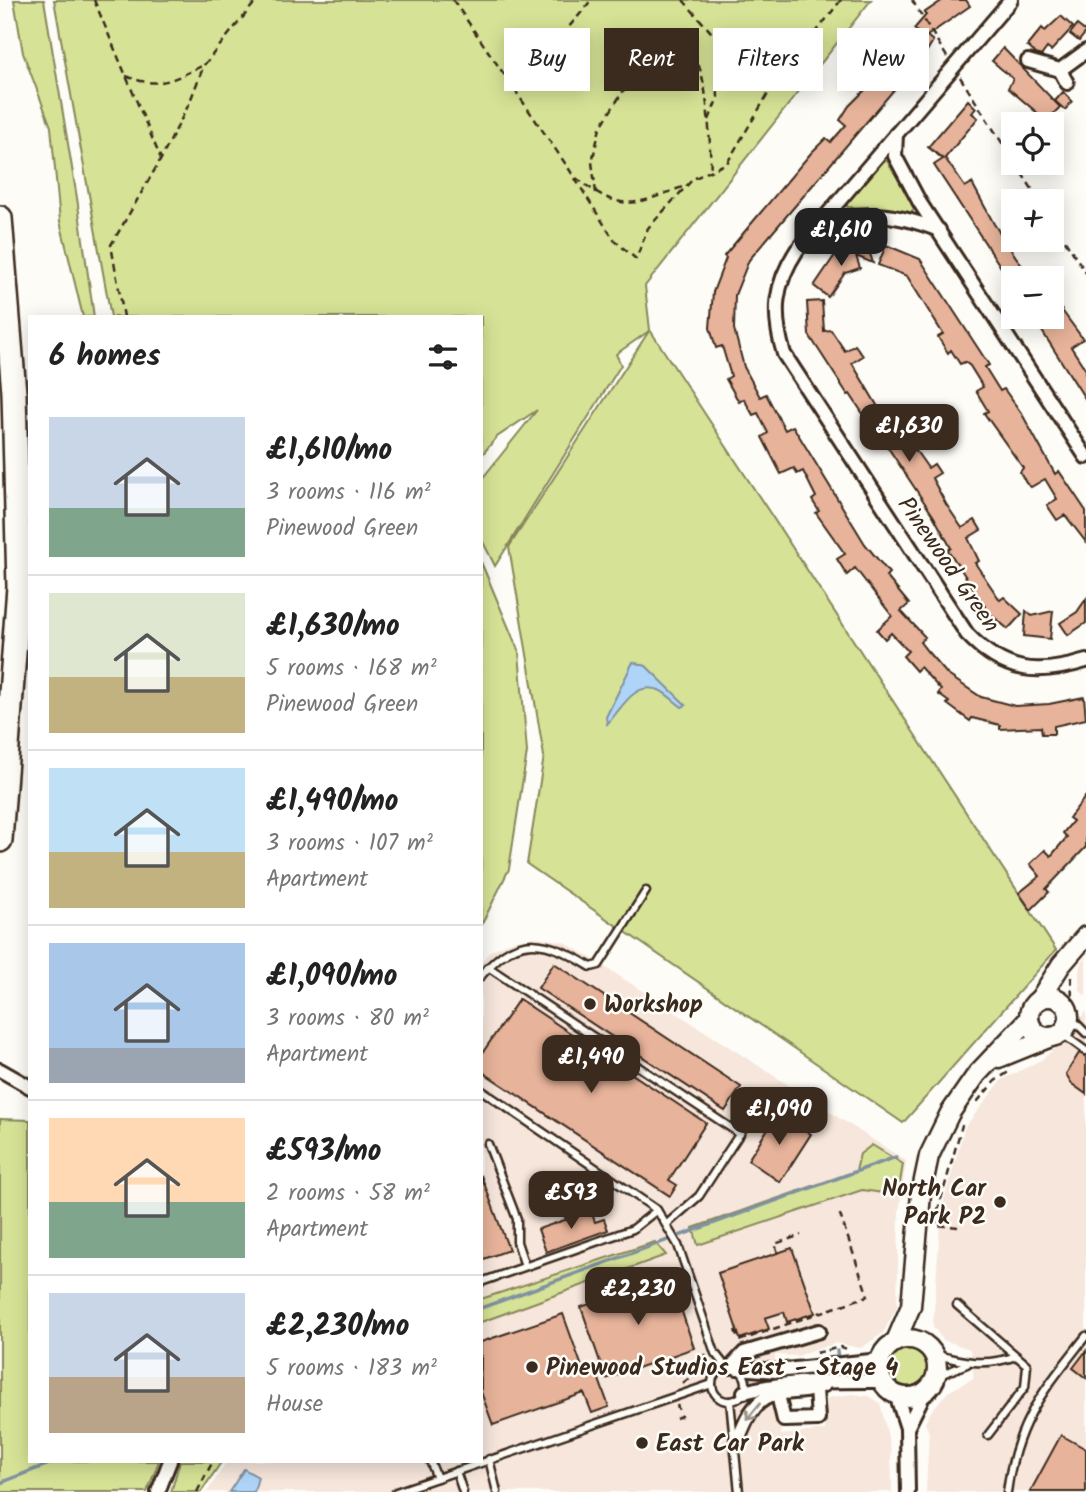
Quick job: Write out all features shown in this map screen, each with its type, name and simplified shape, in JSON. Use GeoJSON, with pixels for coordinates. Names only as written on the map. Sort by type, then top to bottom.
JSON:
{"type":"FeatureCollection","features":[{"type":"Feature","properties":{"kind":"highway"},"geometry":{"type":"LineString","coordinates":[[0,218],[14,393],[19,587],[0,840]]}},
{"type":"Feature","properties":{"kind":"street","name":"Pinewood Green"},"geometry":{"type":"LineString","coordinates":[[1010,1],[797,250],[779,281],[775,314],[784,354],[893,524],[980,648],[1023,669],[1056,670],[1086,662]]}},
{"type":"Feature","properties":{"kind":"street"},"geometry":{"type":"LineString","coordinates":[[1060,70],[1086,51]]}},
{"type":"Feature","properties":{"kind":"street"},"geometry":{"type":"LineString","coordinates":[[1028,61],[1060,70],[1067,83]]}},
{"type":"Feature","properties":{"kind":"street"},"geometry":{"type":"LineString","coordinates":[[896,134],[894,147],[898,163],[1086,457]]}},
{"type":"Feature","properties":{"kind":"street"},"geometry":{"type":"LineString","coordinates":[[814,230],[849,216],[877,214],[915,221],[939,230]]}},
{"type":"Feature","properties":{"kind":"street"},"geometry":{"type":"LineString","coordinates":[[731,1367],[776,1371],[880,1360],[896,1341],[911,1306],[921,1194],[929,1156],[950,1113],[987,1062],[1012,1040],[1029,1019],[1031,1008],[1061,965],[1080,944]]}},
{"type":"Feature","properties":{"kind":"street"},"geometry":{"type":"LineString","coordinates":[[987,1062],[1056,1035],[1072,1012],[1063,977],[1080,944]]}},
{"type":"Feature","properties":{"kind":"street"},"geometry":{"type":"LineString","coordinates":[[1039,1000],[1051,998],[1072,1012]]}},
{"type":"Feature","properties":{"kind":"street"},"geometry":{"type":"LineString","coordinates":[[1029,1019],[1036,1033],[1056,1035]]}},
{"type":"Feature","properties":{"kind":"street"},"geometry":{"type":"LineString","coordinates":[[0,1070],[28,1086]]}},
{"type":"Feature","properties":{"kind":"street"},"geometry":{"type":"LineString","coordinates":[[907,1428],[930,1384],[936,1365],[911,1306]]}},
{"type":"Feature","properties":{"kind":"street"},"geometry":{"type":"LineString","coordinates":[[731,1367],[744,1353],[819,1331]]}},
{"type":"Feature","properties":{"kind":"street"},"geometry":{"type":"LineString","coordinates":[[896,1341],[911,1339],[929,1349]]}},
{"type":"Feature","properties":{"kind":"street"},"geometry":{"type":"LineString","coordinates":[[880,1360],[882,1381],[896,1394],[907,1428],[908,1492]]}},
{"type":"Feature","properties":{"kind":"street"},"geometry":{"type":"LineString","coordinates":[[744,1392],[765,1387],[830,1381],[882,1381]]}},
{"type":"Feature","properties":{"kind":"street"},"geometry":{"type":"LineString","coordinates":[[736,1446],[752,1411],[769,1396],[803,1394],[830,1381]]}},
{"type":"Feature","properties":{"kind":"street"},"geometry":{"type":"LineString","coordinates":[[896,1394],[912,1396],[930,1384]]}},
{"type":"Feature","properties":{"kind":"street"},"geometry":{"type":"LineString","coordinates":[[778,1395],[784,1420],[817,1419],[816,1389]]}},
{"type":"Feature","properties":{"kind":"street"},"geometry":{"type":"LineString","coordinates":[[158,1492],[169,1463]]}},
{"type":"Feature","properties":{"kind":"lane"},"geometry":{"type":"LineString","coordinates":[[483,973],[510,950],[538,942],[566,951],[591,967],[598,965],[646,891]]}},
{"type":"Feature","properties":{"kind":"lane"},"geometry":{"type":"LineString","coordinates":[[488,967],[740,1134]]}},
{"type":"Feature","properties":{"kind":"lane"},"geometry":{"type":"LineString","coordinates":[[1072,1012],[1086,1033]]}},
{"type":"Feature","properties":{"kind":"lane"},"geometry":{"type":"LineString","coordinates":[[1056,1035],[1086,1051]]}},
{"type":"Feature","properties":{"kind":"lane"},"geometry":{"type":"LineString","coordinates":[[483,1091],[657,1210],[678,1245],[715,1353],[745,1376],[744,1392],[730,1401]]}},
{"type":"Feature","properties":{"kind":"lane"},"geometry":{"type":"LineString","coordinates":[[667,1224],[699,1196],[759,1104]]}},
{"type":"Feature","properties":{"kind":"lane"},"geometry":{"type":"LineString","coordinates":[[488,1144],[517,1219],[517,1241],[525,1266]]}},
{"type":"Feature","properties":{"kind":"lane"},"geometry":{"type":"LineString","coordinates":[[483,1281],[633,1229],[657,1210]]}},
{"type":"Feature","properties":{"kind":"lane"},"geometry":{"type":"LineString","coordinates":[[957,1305],[1027,1365],[1025,1387],[988,1435]]}},
{"type":"Feature","properties":{"kind":"lane"},"geometry":{"type":"LineString","coordinates":[[1007,1492],[1018,1434],[1048,1386],[1086,1336]]}},
{"type":"Feature","properties":{"kind":"lane"},"geometry":{"type":"LineString","coordinates":[[929,1349],[969,1363],[1001,1362],[1016,1356]]}},
{"type":"Feature","properties":{"kind":"lane"},"geometry":{"type":"LineString","coordinates":[[930,1384],[969,1363]]}},
{"type":"Feature","properties":{"kind":"lane"},"geometry":{"type":"LineString","coordinates":[[730,1401],[716,1394],[712,1384],[716,1373],[731,1367]]}},
{"type":"Feature","properties":{"kind":"lane"},"geometry":{"type":"LineString","coordinates":[[483,1461],[712,1384]]}},
{"type":"Feature","properties":{"kind":"lane"},"geometry":{"type":"LineString","coordinates":[[730,1401],[738,1492]]}},
{"type":"Feature","properties":{"kind":"lane"},"geometry":{"type":"LineString","coordinates":[[489,1459],[497,1492]]}},
{"type":"Feature","properties":{"kind":"lane"},"geometry":{"type":"LineString","coordinates":[[431,1463],[436,1478]]}},
{"type":"Feature","properties":{"kind":"lane"},"geometry":{"type":"LineString","coordinates":[[396,1492],[478,1463]]}},
{"type":"Feature","properties":{"kind":"lane"},"geometry":{"type":"LineString","coordinates":[[456,1471],[463,1492]]}},
{"type":"Feature","properties":{"kind":"path"},"geometry":{"type":"LineString","coordinates":[[94,0],[161,159]]}},
{"type":"Feature","properties":{"kind":"path"},"geometry":{"type":"LineString","coordinates":[[124,315],[111,245],[161,159],[189,104],[204,65],[257,0]]}},
{"type":"Feature","properties":{"kind":"path"},"geometry":{"type":"LineString","coordinates":[[453,0],[504,74]]}},
{"type":"Feature","properties":{"kind":"path"},"geometry":{"type":"LineString","coordinates":[[570,28],[591,0]]}},
{"type":"Feature","properties":{"kind":"path"},"geometry":{"type":"LineString","coordinates":[[683,0],[713,34]]}},
{"type":"Feature","properties":{"kind":"path"},"geometry":{"type":"LineString","coordinates":[[820,28],[841,0]]}},
{"type":"Feature","properties":{"kind":"path"},"geometry":{"type":"LineString","coordinates":[[912,0],[1001,141]]}},
{"type":"Feature","properties":{"kind":"path"},"geometry":{"type":"LineString","coordinates":[[596,193],[592,162],[600,128],[625,88],[636,62],[657,38],[680,40],[694,53],[707,96],[711,171]]}},
{"type":"Feature","properties":{"kind":"path"},"geometry":{"type":"LineString","coordinates":[[126,76],[141,83],[164,84],[204,65]]}},
{"type":"Feature","properties":{"kind":"path"},"geometry":{"type":"LineString","coordinates":[[515,91],[614,240],[636,259],[649,228],[688,185]]}},
{"type":"Feature","properties":{"kind":"path"},"geometry":{"type":"LineString","coordinates":[[708,123],[718,91]]}},
{"type":"Feature","properties":{"kind":"path"},"geometry":{"type":"LineString","coordinates":[[574,176],[605,200],[637,204],[688,185],[727,163],[770,91]]}},
{"type":"Feature","properties":{"kind":"path"},"geometry":{"type":"LineString","coordinates":[[1064,239],[1086,273]]}},
{"type":"Feature","properties":{"kind":"path"},"geometry":{"type":"LineString","coordinates":[[1071,973],[1072,997],[1079,1012],[1072,1012]]}},
{"type":"Feature","properties":{"kind":"path"},"geometry":{"type":"LineString","coordinates":[[971,1111],[995,1081],[1013,1070]]}},
{"type":"Feature","properties":{"kind":"path"},"geometry":{"type":"LineString","coordinates":[[958,1227],[936,1225],[936,1217],[963,1121]]}},
{"type":"Feature","properties":{"kind":"path"},"geometry":{"type":"LineString","coordinates":[[735,1330],[739,1341],[868,1296],[839,1212]]}},
{"type":"Feature","properties":{"kind":"path"},"geometry":{"type":"LineString","coordinates":[[778,1253],[775,1244],[801,1234]]}},
{"type":"Feature","properties":{"kind":"path"},"geometry":{"type":"LineString","coordinates":[[813,1355],[841,1347],[853,1351]]}},
{"type":"Feature","properties":{"kind":"path"},"geometry":{"type":"LineString","coordinates":[[679,1385],[702,1366],[707,1349]]}},
{"type":"Feature","properties":{"kind":"path"},"geometry":{"type":"LineString","coordinates":[[676,1418],[681,1416],[677,1405]]}},
{"type":"Feature","properties":{"kind":"path"},"geometry":{"type":"LineString","coordinates":[[197,1492],[212,1463]]}},
{"type":"Feature","properties":{"kind":"shaded area"},"geometry":{"type":"Polygon","coordinates":[[[537,937],[564,942],[906,1161],[899,1211],[897,1307],[883,1333],[861,1348],[836,1343],[797,1356],[775,1355],[776,1381],[765,1387],[779,1415],[781,1435],[825,1430],[827,1398],[853,1394],[868,1396],[880,1403],[891,1450],[892,1492],[207,1492],[226,1463],[483,1463],[483,960],[489,952],[511,941],[537,937]]]}},
{"type":"Feature","properties":{"kind":"shaded area"},"geometry":{"type":"Polygon","coordinates":[[[1086,956],[1086,996],[1080,990],[1079,975],[1080,965],[1086,956]]]}},
{"type":"Feature","properties":{"kind":"shaded area"},"geometry":{"type":"Polygon","coordinates":[[[1086,1011],[1086,1492],[926,1492],[929,1432],[925,1423],[932,1410],[948,1392],[974,1378],[970,1349],[943,1340],[933,1326],[941,1211],[965,1127],[1002,1080],[1041,1060],[1061,1044],[1086,1011]]]}},
{"type":"Feature","properties":{"kind":"green space"},"geometry":{"type":"Polygon","coordinates":[[[14,0],[44,0],[94,315],[83,315],[60,221],[51,127],[23,53],[14,0]]]}},
{"type":"Feature","properties":{"kind":"green space"},"geometry":{"type":"Polygon","coordinates":[[[54,0],[871,0],[849,28],[837,28],[837,43],[823,61],[823,28],[713,28],[713,91],[799,91],[645,286],[650,330],[1056,950],[903,1123],[527,864],[544,756],[509,547],[649,331],[616,354],[621,365],[495,566],[483,542],[483,478],[537,410],[497,437],[483,454],[483,315],[111,315],[54,0]]]}},
{"type":"Feature","properties":{"kind":"green space"},"geometry":{"type":"Polygon","coordinates":[[[882,161],[887,161],[916,207],[910,214],[886,208],[847,207],[847,202],[882,161]]]}},
{"type":"Feature","properties":{"kind":"green space"},"geometry":{"type":"Polygon","coordinates":[[[483,567],[519,652],[527,752],[509,869],[483,922],[483,567]]]}},
{"type":"Feature","properties":{"kind":"green space"},"geometry":{"type":"Polygon","coordinates":[[[0,1119],[28,1120],[28,1463],[158,1463],[147,1492],[0,1492],[0,1119]]]}},
{"type":"Feature","properties":{"kind":"green space"},"geometry":{"type":"Polygon","coordinates":[[[872,1145],[903,1164],[898,1195],[862,1190],[698,1245],[693,1228],[856,1171],[860,1154],[872,1145]]]}},
{"type":"Feature","properties":{"kind":"green space"},"geometry":{"type":"Polygon","coordinates":[[[655,1242],[666,1255],[483,1321],[483,1298],[655,1242]]]}},
{"type":"Feature","properties":{"kind":"green space"},"geometry":{"type":"Polygon","coordinates":[[[908,1347],[923,1354],[930,1369],[923,1384],[908,1391],[893,1384],[886,1369],[893,1354],[908,1347]]]}},
{"type":"Feature","properties":{"kind":"green space"},"geometry":{"type":"Polygon","coordinates":[[[179,1463],[221,1463],[201,1492],[171,1492],[179,1463]]]}},
{"type":"Feature","properties":{"kind":"water"},"geometry":{"type":"Polygon","coordinates":[[[633,662],[646,666],[686,705],[682,707],[659,690],[642,689],[629,698],[607,724],[606,717],[633,662]]]}},
{"type":"Feature","properties":{"kind":"water"},"geometry":{"type":"Polygon","coordinates":[[[244,1469],[258,1477],[254,1492],[229,1492],[244,1469]]]}},
{"type":"Feature","properties":{"kind":"building"},"geometry":{"type":"Polygon","coordinates":[[[943,0],[966,0],[970,6],[929,35],[929,28],[915,28],[926,15],[924,13],[943,0]]]}},
{"type":"Feature","properties":{"kind":"building"},"geometry":{"type":"Polygon","coordinates":[[[1061,16],[1073,27],[1051,51],[1047,48],[1041,56],[1036,54],[1027,46],[1042,28],[1045,31],[1061,16]]]}},
{"type":"Feature","properties":{"kind":"building"},"geometry":{"type":"Polygon","coordinates":[[[1077,25],[1086,32],[1079,41],[1070,34],[1077,25]]]}},
{"type":"Feature","properties":{"kind":"building"},"geometry":{"type":"Polygon","coordinates":[[[1003,48],[1060,107],[1055,112],[1036,112],[1008,88],[1013,79],[992,61],[1003,48]]]}},
{"type":"Feature","properties":{"kind":"building"},"geometry":{"type":"Polygon","coordinates":[[[864,91],[893,91],[749,260],[735,295],[734,329],[744,367],[760,397],[766,394],[785,430],[793,426],[865,544],[889,573],[886,576],[909,604],[901,611],[925,637],[920,642],[948,675],[981,697],[1015,706],[1049,704],[1084,697],[1086,719],[1054,726],[1054,734],[1042,734],[1041,727],[1000,729],[1000,725],[972,718],[970,721],[947,704],[949,702],[938,694],[941,690],[920,667],[916,671],[903,656],[908,651],[891,633],[885,639],[877,630],[892,616],[855,568],[847,575],[837,559],[845,554],[816,513],[819,511],[812,500],[816,497],[803,471],[797,474],[794,468],[781,474],[762,437],[768,433],[758,413],[753,415],[744,399],[739,402],[726,379],[731,376],[722,346],[716,348],[710,328],[713,292],[726,258],[724,256],[811,153],[826,138],[831,142],[846,125],[840,120],[864,91]]]}},
{"type":"Feature","properties":{"kind":"building"},"geometry":{"type":"Polygon","coordinates":[[[1063,92],[1072,101],[1065,110],[1055,101],[1063,92]]]}},
{"type":"Feature","properties":{"kind":"building"},"geometry":{"type":"Polygon","coordinates":[[[968,100],[976,108],[972,113],[978,118],[945,158],[965,187],[972,183],[1001,234],[1001,252],[1013,252],[1022,266],[1001,267],[934,165],[943,159],[928,147],[968,100]]]}},
{"type":"Feature","properties":{"kind":"building"},"geometry":{"type":"Polygon","coordinates":[[[867,244],[873,263],[856,256],[860,268],[845,273],[828,297],[814,286],[835,255],[867,244]]]}},
{"type":"Feature","properties":{"kind":"building"},"geometry":{"type":"Polygon","coordinates":[[[886,245],[920,259],[989,365],[985,367],[1000,391],[1004,389],[1022,414],[1055,474],[1059,471],[1086,511],[1086,542],[1065,515],[1057,520],[1047,505],[1057,499],[1045,479],[1031,487],[1026,483],[1020,472],[1023,468],[984,413],[988,411],[976,391],[983,387],[970,366],[965,362],[960,364],[951,350],[948,353],[938,337],[943,334],[907,276],[878,265],[886,245]]]}},
{"type":"Feature","properties":{"kind":"building"},"geometry":{"type":"Polygon","coordinates":[[[822,301],[824,331],[831,330],[845,351],[855,345],[863,356],[852,363],[887,422],[892,426],[897,423],[908,438],[921,430],[927,439],[914,448],[928,468],[934,464],[940,473],[932,478],[946,504],[962,528],[975,520],[981,530],[968,538],[979,561],[975,563],[1000,600],[1004,597],[1022,614],[1008,629],[983,608],[985,606],[948,550],[951,548],[934,517],[809,335],[807,302],[822,301]]]}},
{"type":"Feature","properties":{"kind":"building"},"geometry":{"type":"Polygon","coordinates":[[[1064,313],[1083,339],[1071,347],[1086,370],[1086,400],[1041,329],[1064,329],[1064,313]]]}},
{"type":"Feature","properties":{"kind":"building"},"geometry":{"type":"Polygon","coordinates":[[[1086,599],[1086,623],[1068,635],[1060,623],[1077,612],[1086,599]]]}},
{"type":"Feature","properties":{"kind":"building"},"geometry":{"type":"Polygon","coordinates":[[[1026,611],[1032,616],[1053,611],[1050,639],[1024,636],[1026,611]]]}},
{"type":"Feature","properties":{"kind":"building"},"geometry":{"type":"Polygon","coordinates":[[[1086,796],[1086,847],[1046,889],[1049,892],[1031,910],[1019,893],[1040,876],[1030,864],[1045,850],[1051,856],[1067,837],[1063,833],[1073,821],[1069,818],[1086,796]]]}},
{"type":"Feature","properties":{"kind":"building"},"geometry":{"type":"Polygon","coordinates":[[[554,963],[741,1087],[725,1111],[538,988],[554,963]]]}},
{"type":"Feature","properties":{"kind":"building"},"geometry":{"type":"Polygon","coordinates":[[[519,999],[706,1123],[669,1180],[677,1185],[670,1196],[483,1072],[483,1052],[519,999]]]}},
{"type":"Feature","properties":{"kind":"building"},"geometry":{"type":"Polygon","coordinates":[[[1079,1053],[1086,1057],[1086,1094],[1072,1084],[1066,1074],[1079,1053]]]}},
{"type":"Feature","properties":{"kind":"building"},"geometry":{"type":"Polygon","coordinates":[[[778,1113],[811,1134],[780,1182],[748,1160],[778,1113]]]}},
{"type":"Feature","properties":{"kind":"building"},"geometry":{"type":"Polygon","coordinates":[[[483,1180],[509,1250],[483,1259],[483,1180]]]}},
{"type":"Feature","properties":{"kind":"building"},"geometry":{"type":"Polygon","coordinates":[[[591,1211],[595,1222],[604,1219],[608,1230],[546,1252],[538,1229],[591,1211]]]}},
{"type":"Feature","properties":{"kind":"building"},"geometry":{"type":"Polygon","coordinates":[[[792,1248],[815,1313],[787,1322],[784,1312],[765,1318],[769,1329],[740,1339],[718,1273],[792,1248]]]}},
{"type":"Feature","properties":{"kind":"building"},"geometry":{"type":"Polygon","coordinates":[[[670,1276],[694,1348],[606,1379],[581,1307],[670,1276]]]}},
{"type":"Feature","properties":{"kind":"building","name":"Pinewood Studios East - Stage 4"},"geometry":{"type":"Polygon","coordinates":[[[563,1314],[586,1378],[597,1374],[609,1407],[592,1413],[584,1393],[493,1425],[483,1398],[483,1341],[563,1314]]]}},
{"type":"Feature","properties":{"kind":"building"},"geometry":{"type":"Polygon","coordinates":[[[1086,1351],[1086,1378],[1073,1368],[1086,1351]]]}},
{"type":"Feature","properties":{"kind":"building"},"geometry":{"type":"Polygon","coordinates":[[[1061,1435],[1086,1449],[1086,1492],[1030,1492],[1061,1435]]]}},
{"type":"Feature","properties":{"kind":"waterway"},"geometry":{"type":"LineString","coordinates":[[483,1307],[896,1157]]}},
{"type":"Feature","properties":{"kind":"waterway"},"geometry":{"type":"LineString","coordinates":[[837,1351],[838,1358]]}},
{"type":"Feature","properties":{"kind":"waterway"},"geometry":{"type":"LineString","coordinates":[[0,1483],[51,1463]]}},
{"type":"Feature","properties":{"kind":"place","name":"Workshop"},"geometry":{"type":"Point","coordinates":[590,1004]}},
{"type":"Feature","properties":{"kind":"place","name":"North Car Park P2"},"geometry":{"type":"Point","coordinates":[1000,1202]}},
{"type":"Feature","properties":{"kind":"place","name":"Pinewood Studios East - Stage 4"},"geometry":{"type":"Point","coordinates":[532,1367]}},
{"type":"Feature","properties":{"kind":"place","name":"East Car Park"},"geometry":{"type":"Point","coordinates":[642,1443]}}]}
